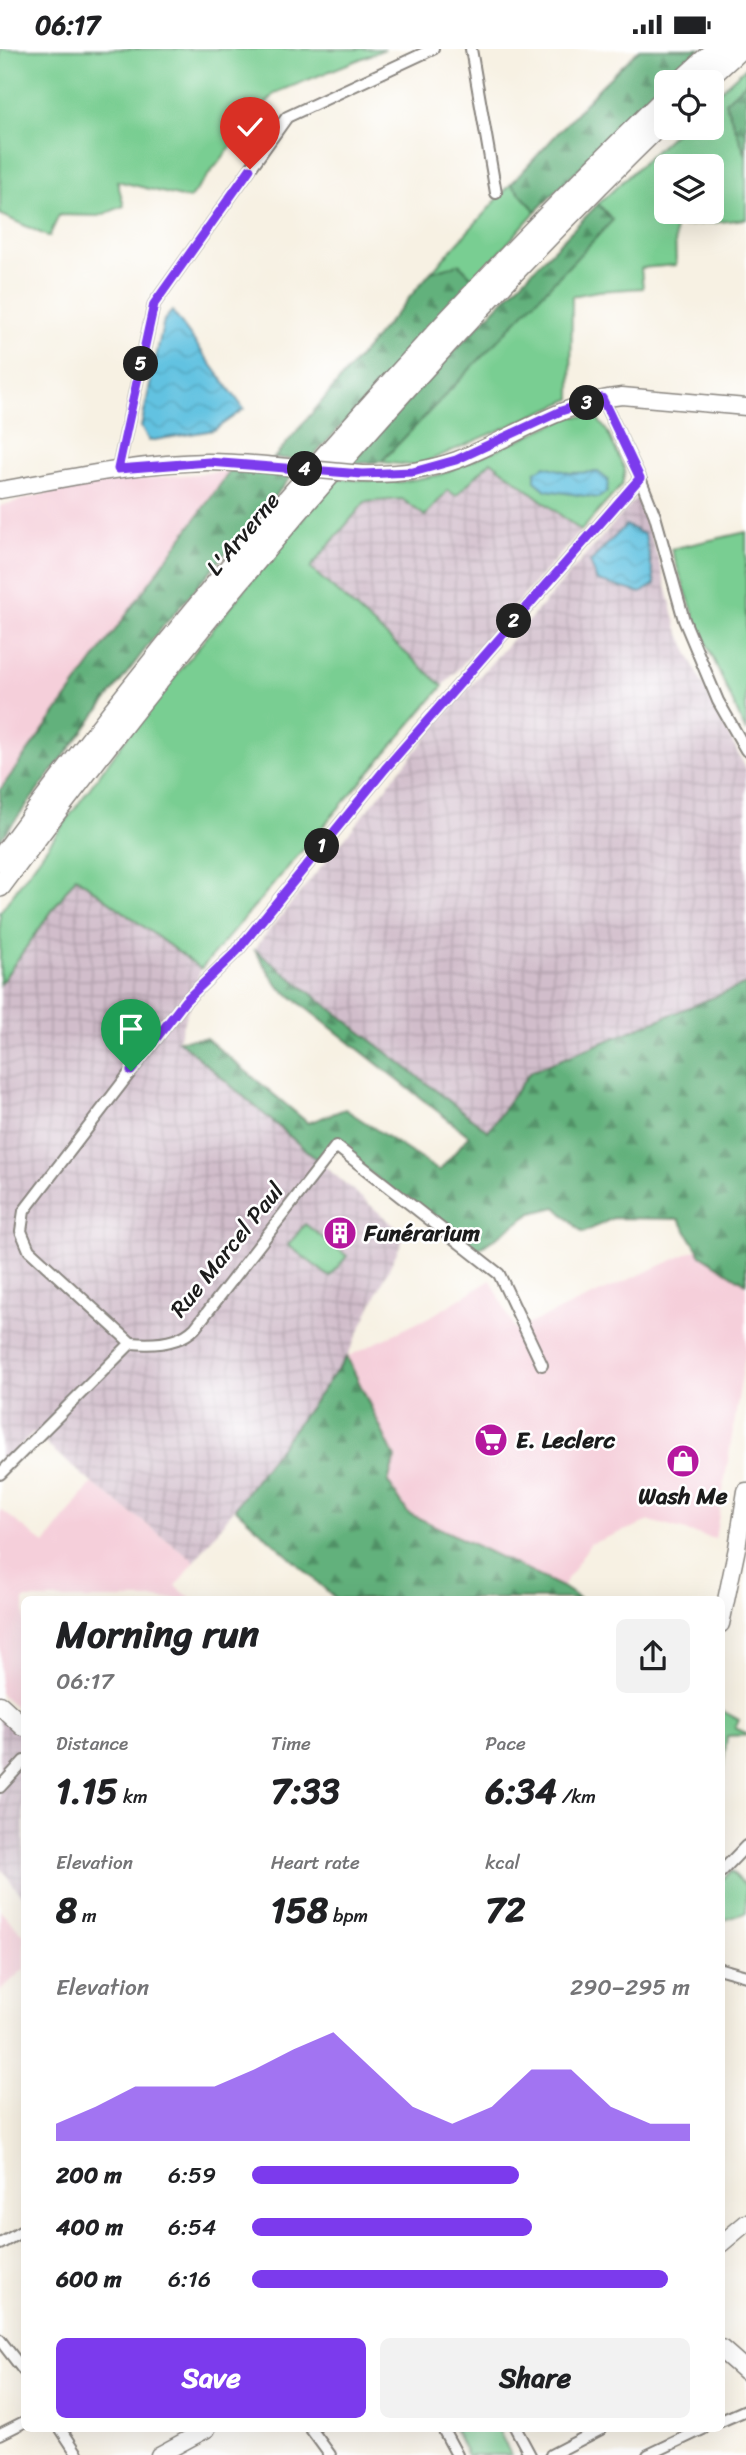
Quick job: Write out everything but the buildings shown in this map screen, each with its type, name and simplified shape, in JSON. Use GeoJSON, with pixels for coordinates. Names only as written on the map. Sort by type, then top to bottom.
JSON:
{"type":"FeatureCollection","features":[{"type":"Feature","properties":{"kind":"highway"},"geometry":{"type":"LineString","coordinates":[[694,70],[717,49]]}},
{"type":"Feature","properties":{"kind":"highway"},"geometry":{"type":"LineString","coordinates":[[716,70],[738,49]]}},
{"type":"Feature","properties":{"kind":"highway","name":"L'Arverne"},"geometry":{"type":"LineString","coordinates":[[0,860],[116,706],[303,479],[472,293],[654,110]]}},
{"type":"Feature","properties":{"kind":"highway","name":"L'Arverne"},"geometry":{"type":"LineString","coordinates":[[0,885],[82,775],[194,634],[319,485],[468,320],[552,231],[654,130]]}},
{"type":"Feature","properties":{"kind":"main road"},"geometry":{"type":"LineString","coordinates":[[0,1705],[21,1724]]}},
{"type":"Feature","properties":{"kind":"main road"},"geometry":{"type":"LineString","coordinates":[[725,2353],[746,2371]]}},
{"type":"Feature","properties":{"kind":"street"},"geometry":{"type":"LineString","coordinates":[[118,469],[154,304],[287,117],[433,49]]}},
{"type":"Feature","properties":{"kind":"street"},"geometry":{"type":"LineString","coordinates":[[471,49],[496,193]]}},
{"type":"Feature","properties":{"kind":"street"},"geometry":{"type":"LineString","coordinates":[[0,490],[118,469],[209,462],[362,474],[413,472],[456,460],[561,411],[602,398],[622,396],[746,407]]}},
{"type":"Feature","properties":{"kind":"street"},"geometry":{"type":"LineString","coordinates":[[602,398],[655,516],[684,620],[718,701],[746,750]]}},
{"type":"Feature","properties":{"kind":"street"},"geometry":{"type":"LineString","coordinates":[[0,1474],[131,1343],[29,1250],[21,1231],[24,1211],[185,1001],[237,951],[385,769],[640,478]]}},
{"type":"Feature","properties":{"kind":"street","name":"Rue Marcel Paul"},"geometry":{"type":"LineString","coordinates":[[131,1343],[172,1341],[187,1336],[336,1146],[499,1274],[542,1365]]}},
{"type":"Feature","properties":{"kind":"street"},"geometry":{"type":"LineString","coordinates":[[725,1605],[744,1517],[746,1491]]}},
{"type":"Feature","properties":{"kind":"street"},"geometry":{"type":"LineString","coordinates":[[0,1787],[21,1764]]}},
{"type":"Feature","properties":{"kind":"street"},"geometry":{"type":"LineString","coordinates":[[725,1868],[746,1846]]}},
{"type":"Feature","properties":{"kind":"street"},"geometry":{"type":"LineString","coordinates":[[725,1970],[746,1976]]}},
{"type":"Feature","properties":{"kind":"street"},"geometry":{"type":"LineString","coordinates":[[725,2241],[746,2223]]}},
{"type":"Feature","properties":{"kind":"street"},"geometry":{"type":"LineString","coordinates":[[0,2244],[21,2231]]}},
{"type":"Feature","properties":{"kind":"street"},"geometry":{"type":"LineString","coordinates":[[0,2340],[21,2367]]}},
{"type":"Feature","properties":{"kind":"street"},"geometry":{"type":"LineString","coordinates":[[725,2419],[746,2410]]}},
{"type":"Feature","properties":{"kind":"street"},"geometry":{"type":"LineString","coordinates":[[0,2434],[21,2424]]}},
{"type":"Feature","properties":{"kind":"street"},"geometry":{"type":"LineString","coordinates":[[63,2432],[78,2455]]}},
{"type":"Feature","properties":{"kind":"street"},"geometry":{"type":"LineString","coordinates":[[159,2455],[201,2432]]}},
{"type":"Feature","properties":{"kind":"street"},"geometry":{"type":"LineString","coordinates":[[313,2432],[330,2455]]}},
{"type":"Feature","properties":{"kind":"street"},"geometry":{"type":"LineString","coordinates":[[445,2432],[457,2455]]}},
{"type":"Feature","properties":{"kind":"street"},"geometry":{"type":"LineString","coordinates":[[518,2432],[530,2455]]}},
{"type":"Feature","properties":{"kind":"street"},"geometry":{"type":"LineString","coordinates":[[551,2455],[595,2432]]}},
{"type":"Feature","properties":{"kind":"street"},"geometry":{"type":"LineString","coordinates":[[648,2455],[697,2432]]}},
{"type":"Feature","properties":{"kind":"street"},"geometry":{"type":"LineString","coordinates":[[670,2444],[678,2455]]}},
{"type":"Feature","properties":{"kind":"shaded area"},"geometry":{"type":"Polygon","coordinates":[[[491,461],[581,531],[443,686],[310,568],[365,502],[402,499],[448,490],[456,496],[491,461]]]}},
{"type":"Feature","properties":{"kind":"shaded area"},"geometry":{"type":"Polygon","coordinates":[[[230,471],[0,796],[0,506],[75,485],[230,471]]]}},
{"type":"Feature","properties":{"kind":"shaded area"},"geometry":{"type":"Polygon","coordinates":[[[637,497],[658,557],[677,627],[746,769],[746,984],[530,1072],[488,1131],[254,949],[437,725],[637,497]]]}},
{"type":"Feature","properties":{"kind":"shaded area"},"geometry":{"type":"Polygon","coordinates":[[[76,877],[201,969],[178,1040],[405,1235],[347,1357],[195,1561],[92,1483],[33,1433],[0,1465],[0,984],[76,877]]]}},
{"type":"Feature","properties":{"kind":"shaded area"},"geometry":{"type":"Polygon","coordinates":[[[698,1249],[701,1255],[746,1284],[746,1351],[715,1539],[650,1521],[590,1544],[562,1587],[407,1513],[388,1482],[395,1457],[347,1357],[433,1315],[491,1280],[515,1330],[698,1249]]]}},
{"type":"Feature","properties":{"kind":"shaded area"},"geometry":{"type":"Polygon","coordinates":[[[92,1483],[195,1561],[176,1586],[188,1596],[21,1596],[21,1712],[0,1693],[0,1509],[45,1544],[92,1483]]]}},
{"type":"Feature","properties":{"kind":"shaded area"},"geometry":{"type":"Polygon","coordinates":[[[0,1713],[21,1733],[21,1894],[0,1867],[0,1713]]]}},
{"type":"Feature","properties":{"kind":"shaded area"},"geometry":{"type":"Polygon","coordinates":[[[0,1910],[21,1932],[21,1972],[0,1991],[0,1910]]]}},
{"type":"Feature","properties":{"kind":"green space"},"geometry":{"type":"Polygon","coordinates":[[[0,49],[385,49],[275,93],[189,199],[117,181],[124,206],[99,216],[59,215],[49,237],[0,214],[0,49]]]}},
{"type":"Feature","properties":{"kind":"green space"},"geometry":{"type":"Polygon","coordinates":[[[640,49],[700,49],[679,70],[654,70],[654,94],[536,211],[511,184],[601,86],[640,49]]]}},
{"type":"Feature","properties":{"kind":"green space"},"geometry":{"type":"Polygon","coordinates":[[[746,67],[746,84],[726,104],[746,155],[746,219],[724,221],[724,154],[654,154],[654,224],[702,224],[675,227],[676,265],[641,268],[643,288],[572,296],[571,399],[417,466],[381,462],[612,220],[598,204],[667,140],[724,140],[724,87],[746,67]]]}},
{"type":"Feature","properties":{"kind":"green space"},"geometry":{"type":"Polygon","coordinates":[[[746,82],[746,155],[725,102],[746,82]]]}},
{"type":"Feature","properties":{"kind":"green space"},"geometry":{"type":"Polygon","coordinates":[[[511,184],[536,211],[475,280],[459,264],[431,272],[511,184]]]}},
{"type":"Feature","properties":{"kind":"green space"},"geometry":{"type":"Polygon","coordinates":[[[598,204],[613,220],[381,462],[349,464],[476,328],[598,204]]]}},
{"type":"Feature","properties":{"kind":"green space"},"geometry":{"type":"Polygon","coordinates":[[[459,264],[475,280],[310,460],[274,458],[431,272],[459,264]]]}},
{"type":"Feature","properties":{"kind":"green space"},"geometry":{"type":"Polygon","coordinates":[[[572,416],[596,417],[607,431],[625,470],[622,485],[581,531],[491,461],[456,496],[448,490],[425,516],[402,499],[365,502],[310,568],[443,686],[201,969],[76,877],[0,984],[0,912],[129,734],[272,555],[338,479],[400,482],[439,475],[572,416]]]}},
{"type":"Feature","properties":{"kind":"green space"},"geometry":{"type":"Polygon","coordinates":[[[230,471],[292,476],[160,630],[0,840],[0,790],[230,471]]]}},
{"type":"Feature","properties":{"kind":"green space"},"geometry":{"type":"Polygon","coordinates":[[[746,532],[746,732],[695,618],[671,549],[746,532]]]}},
{"type":"Feature","properties":{"kind":"green space"},"geometry":{"type":"Polygon","coordinates":[[[254,949],[488,1131],[530,1072],[746,984],[746,1284],[701,1255],[679,1219],[613,1218],[583,1233],[556,1207],[532,1213],[473,1253],[336,1146],[316,1159],[178,1040],[206,1038],[308,1123],[345,1109],[439,1171],[469,1136],[278,986],[254,949]]]}},
{"type":"Feature","properties":{"kind":"green space"},"geometry":{"type":"Polygon","coordinates":[[[305,1224],[347,1256],[330,1277],[288,1245],[305,1224]]]}},
{"type":"Feature","properties":{"kind":"green space"},"geometry":{"type":"Polygon","coordinates":[[[347,1357],[395,1458],[388,1482],[408,1513],[576,1596],[333,1596],[235,1508],[347,1357]]]}},
{"type":"Feature","properties":{"kind":"green space"},"geometry":{"type":"Polygon","coordinates":[[[725,1712],[739,1720],[735,1728],[746,1733],[727,1736],[725,1752],[725,1712]]]}},
{"type":"Feature","properties":{"kind":"green space"},"geometry":{"type":"Polygon","coordinates":[[[731,1871],[746,1886],[746,1913],[725,1920],[725,1876],[731,1871]]]}},
{"type":"Feature","properties":{"kind":"green space"},"geometry":{"type":"Polygon","coordinates":[[[456,2432],[500,2432],[511,2455],[467,2455],[456,2432]]]}},
{"type":"Feature","properties":{"kind":"water"},"geometry":{"type":"Polygon","coordinates":[[[172,311],[244,409],[214,430],[149,441],[141,427],[164,320],[172,311]]]}},
{"type":"Feature","properties":{"kind":"water"},"geometry":{"type":"Polygon","coordinates":[[[545,466],[570,473],[598,472],[608,480],[607,492],[598,498],[546,490],[535,481],[535,472],[545,466]]]}},
{"type":"Feature","properties":{"kind":"water"},"geometry":{"type":"Polygon","coordinates":[[[626,525],[645,535],[655,584],[641,593],[597,581],[590,562],[626,525]]]}},
{"type":"Feature","properties":{"kind":"place","name":"Funérarium"},"geometry":{"type":"Point","coordinates":[340,1233]}},
{"type":"Feature","properties":{"kind":"place","name":"E. Leclerc"},"geometry":{"type":"Point","coordinates":[491,1440]}},
{"type":"Feature","properties":{"kind":"place","name":"Wash Me"},"geometry":{"type":"Point","coordinates":[683,1461]}},
{"type":"Feature","properties":{"kind":"route"},"geometry":{"type":"LineString","coordinates":[[131,1071],[185,1001],[237,951],[385,769],[640,478],[602,398],[561,411],[456,460],[413,472],[362,474],[209,462],[118,469],[154,304],[250,169]]}}]}
